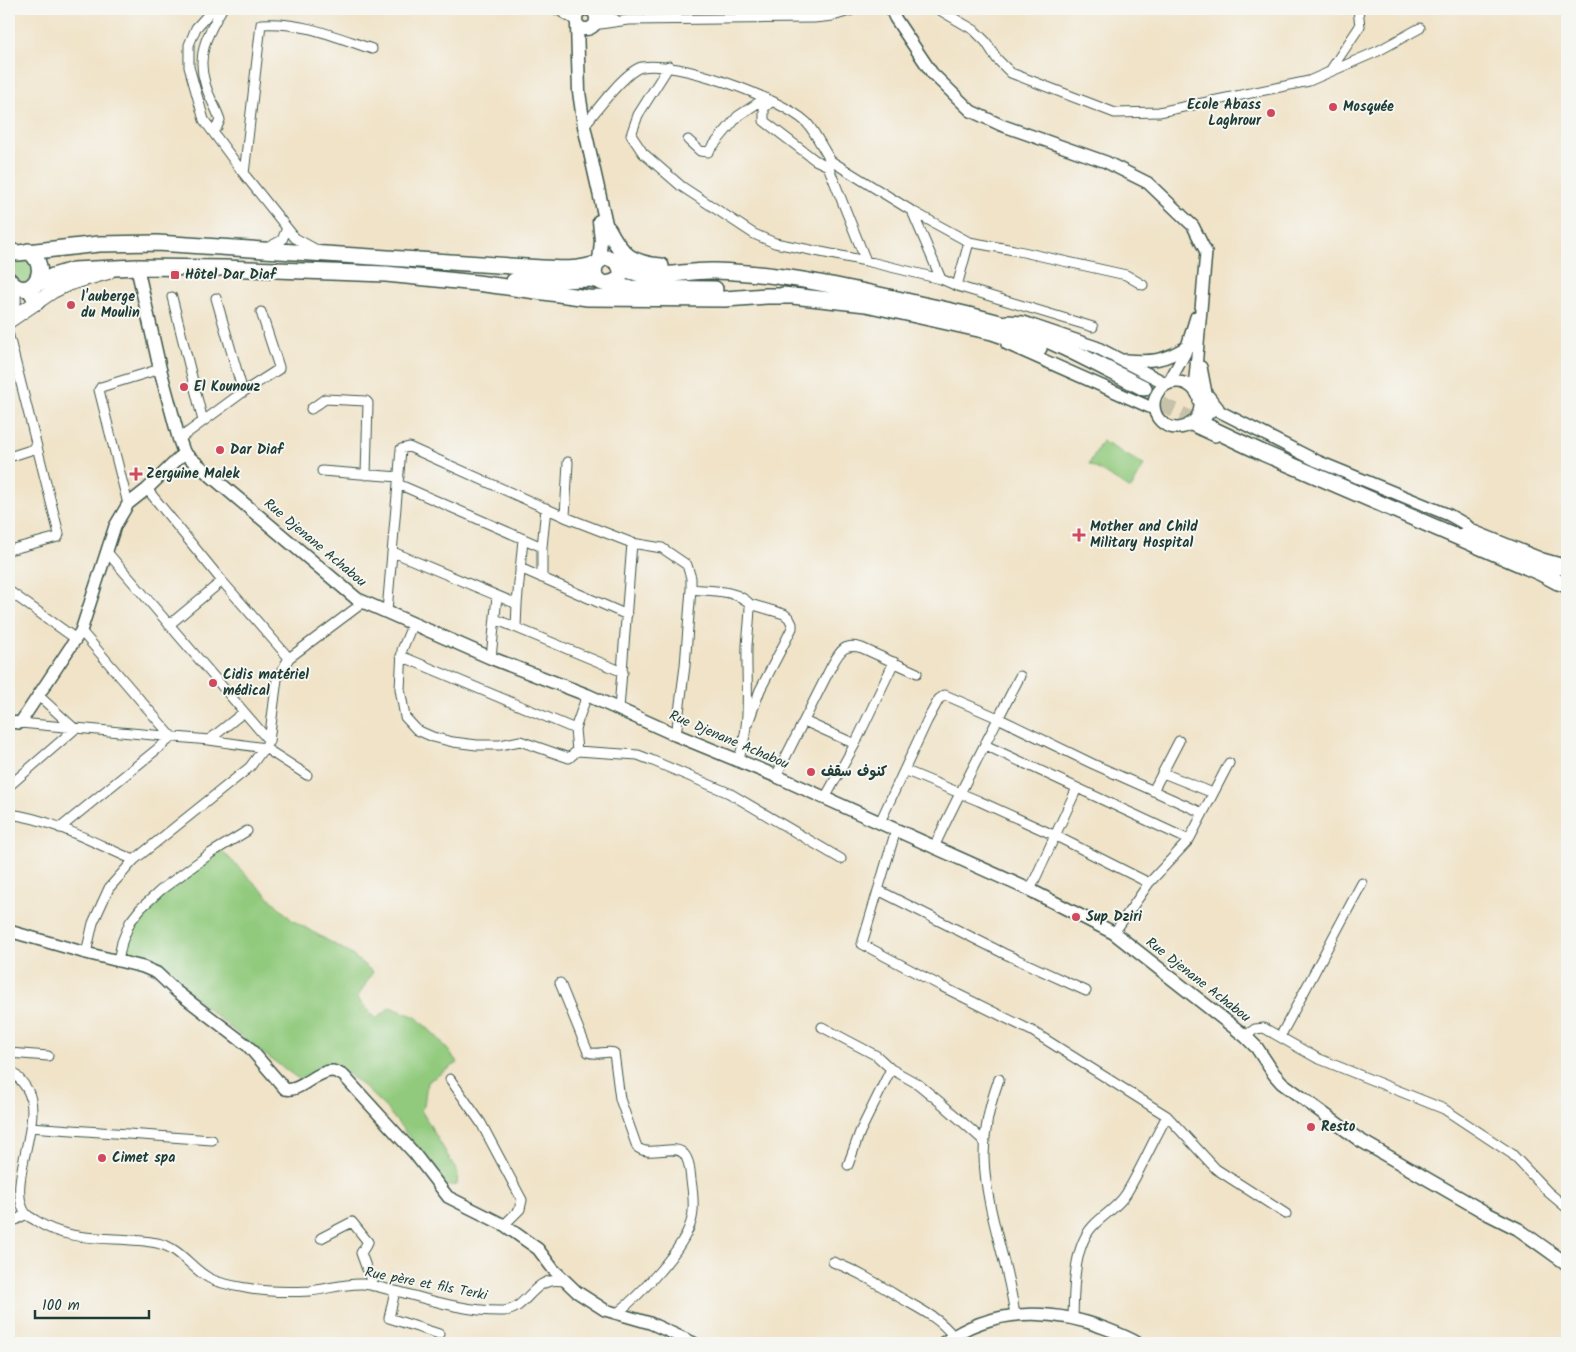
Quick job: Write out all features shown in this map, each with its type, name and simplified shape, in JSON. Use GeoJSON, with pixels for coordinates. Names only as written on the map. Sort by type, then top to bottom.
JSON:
{"type":"FeatureCollection","features":[{"type":"Feature","properties":{"kind":"highway"},"geometry":{"type":"LineString","coordinates":[[608,229],[617,246],[632,260],[645,264],[770,275],[861,290],[990,326]]}},
{"type":"Feature","properties":{"kind":"highway"},"geometry":{"type":"LineString","coordinates":[[16,255],[129,242],[542,268],[587,268],[606,262],[620,265],[620,274],[616,282],[603,283]]}},
{"type":"Feature","properties":{"kind":"highway"},"geometry":{"type":"LineString","coordinates":[[16,255],[36,258],[40,270],[37,281],[31,287]]}},
{"type":"Feature","properties":{"kind":"highway"},"geometry":{"type":"LineString","coordinates":[[606,262],[636,273],[667,274],[713,271]]}},
{"type":"Feature","properties":{"kind":"highway"},"geometry":{"type":"LineString","coordinates":[[603,283],[595,273],[606,262]]}},
{"type":"Feature","properties":{"kind":"highway"},"geometry":{"type":"LineString","coordinates":[[10,282],[23,289],[73,270],[133,267],[281,269],[386,274],[477,283],[588,298],[725,299],[791,296]]}},
{"type":"Feature","properties":{"kind":"highway"},"geometry":{"type":"LineString","coordinates":[[477,283],[590,279],[628,288],[744,290],[866,304],[990,326],[1013,327],[1040,337],[1144,390]]}},
{"type":"Feature","properties":{"kind":"highway"},"geometry":{"type":"LineString","coordinates":[[31,287],[37,302]]}},
{"type":"Feature","properties":{"kind":"highway"},"geometry":{"type":"LineString","coordinates":[[1211,420],[1263,453],[1474,539],[1567,568]]}},
{"type":"Feature","properties":{"kind":"highway"},"geometry":{"type":"LineString","coordinates":[[1474,539],[1567,585]]}},
{"type":"Feature","properties":{"kind":"main road"},"geometry":{"type":"LineString","coordinates":[[586,17],[585,38],[578,64],[579,92],[584,126],[608,229],[606,262]]}},
{"type":"Feature","properties":{"kind":"main road"},"geometry":{"type":"LineString","coordinates":[[594,173],[600,232],[606,262]]}},
{"type":"Feature","properties":{"kind":"main road"},"geometry":{"type":"LineString","coordinates":[[9,319],[70,283],[133,267]]}},
{"type":"Feature","properties":{"kind":"main road","name":"Rue Djenane Achabou"},"geometry":{"type":"LineString","coordinates":[[133,267],[178,439],[184,453],[357,599],[388,611],[491,658],[587,695],[676,735],[776,776],[1030,890],[1114,933],[1245,1036],[1257,1048],[1282,1083],[1358,1139],[1488,1214],[1518,1229],[1567,1264]]}},
{"type":"Feature","properties":{"kind":"main road"},"geometry":{"type":"LineString","coordinates":[[9,319],[14,303],[10,282]]}},
{"type":"Feature","properties":{"kind":"street"},"geometry":{"type":"LineString","coordinates":[[213,9],[196,28],[189,45],[188,68],[204,120],[295,238],[324,254]]}},
{"type":"Feature","properties":{"kind":"street"},"geometry":{"type":"LineString","coordinates":[[212,129],[217,127],[220,120],[202,72],[203,46],[222,9]]}},
{"type":"Feature","properties":{"kind":"street"},"geometry":{"type":"LineString","coordinates":[[556,9],[586,17],[628,20],[795,19],[833,16],[856,9]]}},
{"type":"Feature","properties":{"kind":"street"},"geometry":{"type":"LineString","coordinates":[[563,9],[586,17]]}},
{"type":"Feature","properties":{"kind":"street"},"geometry":{"type":"LineString","coordinates":[[833,16],[846,9]]}},
{"type":"Feature","properties":{"kind":"street"},"geometry":{"type":"LineString","coordinates":[[886,9],[893,13],[932,73],[971,111],[1001,125],[1106,162],[1148,183],[1193,226],[1206,252],[1202,296],[1193,348],[1194,390],[1211,420]]}},
{"type":"Feature","properties":{"kind":"street"},"geometry":{"type":"LineString","coordinates":[[938,9],[974,30],[1011,73],[1115,113],[1159,112],[1309,81],[1378,51],[1420,28]]}},
{"type":"Feature","properties":{"kind":"street"},"geometry":{"type":"LineString","coordinates":[[1329,72],[1360,26],[1358,9]]}},
{"type":"Feature","properties":{"kind":"street"},"geometry":{"type":"LineString","coordinates":[[244,174],[261,24],[273,23],[308,27],[372,49]]}},
{"type":"Feature","properties":{"kind":"street"},"geometry":{"type":"LineString","coordinates":[[669,66],[638,115],[631,135],[643,153],[682,186],[754,234],[775,243],[866,261],[940,279],[1093,327]]}},
{"type":"Feature","properties":{"kind":"street"},"geometry":{"type":"LineString","coordinates":[[584,126],[619,83],[641,67],[669,66],[749,90],[807,123],[829,163],[866,261]]}},
{"type":"Feature","properties":{"kind":"street"},"geometry":{"type":"LineString","coordinates":[[688,140],[700,151],[708,152],[738,116],[768,100]]}},
{"type":"Feature","properties":{"kind":"street"},"geometry":{"type":"LineString","coordinates":[[768,100],[764,108],[764,121],[814,160],[829,163],[969,242],[1126,275],[1143,285]]}},
{"type":"Feature","properties":{"kind":"street"},"geometry":{"type":"LineString","coordinates":[[912,211],[940,279]]}},
{"type":"Feature","properties":{"kind":"street"},"geometry":{"type":"LineString","coordinates":[[263,249],[282,240],[287,228]]}},
{"type":"Feature","properties":{"kind":"street"},"geometry":{"type":"LineString","coordinates":[[958,286],[969,242]]}},
{"type":"Feature","properties":{"kind":"street"},"geometry":{"type":"LineString","coordinates":[[172,297],[202,421]]}},
{"type":"Feature","properties":{"kind":"street"},"geometry":{"type":"LineString","coordinates":[[216,298],[243,392]]}},
{"type":"Feature","properties":{"kind":"street"},"geometry":{"type":"LineString","coordinates":[[178,439],[243,392],[278,371],[280,367],[261,312]]}},
{"type":"Feature","properties":{"kind":"street"},"geometry":{"type":"LineString","coordinates":[[990,326],[1023,322],[1096,347],[1120,360],[1144,390],[1161,421],[1170,427],[1183,427],[1211,420]]}},
{"type":"Feature","properties":{"kind":"street"},"geometry":{"type":"LineString","coordinates":[[9,336],[11,359],[38,448],[59,536],[9,550]]}},
{"type":"Feature","properties":{"kind":"street"},"geometry":{"type":"LineString","coordinates":[[1120,360],[1150,361],[1193,348]]}},
{"type":"Feature","properties":{"kind":"street"},"geometry":{"type":"LineString","coordinates":[[1154,409],[1158,392],[1167,384],[1193,348]]}},
{"type":"Feature","properties":{"kind":"street"},"geometry":{"type":"LineString","coordinates":[[1193,348],[1206,393],[1211,420]]}},
{"type":"Feature","properties":{"kind":"street"},"geometry":{"type":"LineString","coordinates":[[128,504],[99,390],[101,387],[160,368]]}},
{"type":"Feature","properties":{"kind":"street"},"geometry":{"type":"LineString","coordinates":[[1144,390],[1182,382],[1194,390]]}},
{"type":"Feature","properties":{"kind":"street"},"geometry":{"type":"LineString","coordinates":[[311,409],[324,398],[366,401],[368,403],[366,475]]}},
{"type":"Feature","properties":{"kind":"street"},"geometry":{"type":"LineString","coordinates":[[1189,424],[1199,410],[1199,401]]}},
{"type":"Feature","properties":{"kind":"street"},"geometry":{"type":"LineString","coordinates":[[388,611],[401,448],[409,447],[565,517],[632,543],[657,546],[678,558],[689,568],[691,589],[685,666],[676,735]]}},
{"type":"Feature","properties":{"kind":"street"},"geometry":{"type":"LineString","coordinates":[[9,457],[38,448]]}},
{"type":"Feature","properties":{"kind":"street"},"geometry":{"type":"LineString","coordinates":[[14,723],[39,696],[78,635],[115,526],[128,504],[147,489],[184,453]]}},
{"type":"Feature","properties":{"kind":"street"},"geometry":{"type":"LineString","coordinates":[[565,517],[568,462]]}},
{"type":"Feature","properties":{"kind":"street"},"geometry":{"type":"LineString","coordinates":[[322,471],[399,480],[542,547]]}},
{"type":"Feature","properties":{"kind":"street"},"geometry":{"type":"LineString","coordinates":[[147,489],[222,581],[289,658]]}},
{"type":"Feature","properties":{"kind":"street"},"geometry":{"type":"LineString","coordinates":[[542,578],[542,547],[546,508]]}},
{"type":"Feature","properties":{"kind":"street"},"geometry":{"type":"LineString","coordinates":[[516,627],[523,539]]}},
{"type":"Feature","properties":{"kind":"street"},"geometry":{"type":"LineString","coordinates":[[619,709],[628,615],[632,543]]}},
{"type":"Feature","properties":{"kind":"street"},"geometry":{"type":"LineString","coordinates":[[107,552],[244,712],[267,744],[307,775]]}},
{"type":"Feature","properties":{"kind":"street"},"geometry":{"type":"LineString","coordinates":[[392,552],[517,604]]}},
{"type":"Feature","properties":{"kind":"street"},"geometry":{"type":"LineString","coordinates":[[520,568],[628,615]]}},
{"type":"Feature","properties":{"kind":"street"},"geometry":{"type":"LineString","coordinates":[[169,625],[222,581]]}},
{"type":"Feature","properties":{"kind":"street"},"geometry":{"type":"LineString","coordinates":[[691,589],[730,593],[745,598],[750,604],[784,614],[790,618],[792,628],[760,690],[745,728]]}},
{"type":"Feature","properties":{"kind":"street"},"geometry":{"type":"LineString","coordinates":[[9,591],[78,635],[172,738]]}},
{"type":"Feature","properties":{"kind":"street"},"geometry":{"type":"LineString","coordinates":[[491,658],[497,596]]}},
{"type":"Feature","properties":{"kind":"street"},"geometry":{"type":"LineString","coordinates":[[86,953],[93,923],[109,888],[134,860],[250,768],[267,744],[277,679],[289,658],[364,602]]}},
{"type":"Feature","properties":{"kind":"street"},"geometry":{"type":"LineString","coordinates":[[738,760],[743,748],[745,728],[750,604]]}},
{"type":"Feature","properties":{"kind":"street"},"geometry":{"type":"LineString","coordinates":[[495,619],[622,672]]}},
{"type":"Feature","properties":{"kind":"street"},"geometry":{"type":"LineString","coordinates":[[413,623],[401,656],[400,689],[405,717],[417,730],[432,737],[477,745],[500,745],[520,741],[569,758],[577,752],[638,756],[729,793],[841,859]]}},
{"type":"Feature","properties":{"kind":"street"},"geometry":{"type":"LineString","coordinates":[[776,776],[836,657],[846,647],[854,645],[917,673]]}},
{"type":"Feature","properties":{"kind":"street"},"geometry":{"type":"LineString","coordinates":[[401,656],[575,729]]}},
{"type":"Feature","properties":{"kind":"street"},"geometry":{"type":"LineString","coordinates":[[824,798],[855,744],[894,662]]}},
{"type":"Feature","properties":{"kind":"street"},"geometry":{"type":"LineString","coordinates":[[934,847],[958,793],[1020,676]]}},
{"type":"Feature","properties":{"kind":"street"},"geometry":{"type":"LineString","coordinates":[[577,752],[575,729],[587,695]]}},
{"type":"Feature","properties":{"kind":"street"},"geometry":{"type":"LineString","coordinates":[[39,696],[75,729]]}},
{"type":"Feature","properties":{"kind":"street"},"geometry":{"type":"LineString","coordinates":[[880,822],[927,721],[939,698],[942,696],[949,696],[1203,813]]}},
{"type":"Feature","properties":{"kind":"street"},"geometry":{"type":"LineString","coordinates":[[210,740],[244,712]]}},
{"type":"Feature","properties":{"kind":"street"},"geometry":{"type":"LineString","coordinates":[[804,721],[855,744]]}},
{"type":"Feature","properties":{"kind":"street"},"geometry":{"type":"LineString","coordinates":[[14,723],[172,738],[267,744]]}},
{"type":"Feature","properties":{"kind":"street"},"geometry":{"type":"LineString","coordinates":[[9,786],[75,729]]}},
{"type":"Feature","properties":{"kind":"street"},"geometry":{"type":"LineString","coordinates":[[60,828],[172,738]]}},
{"type":"Feature","properties":{"kind":"street"},"geometry":{"type":"LineString","coordinates":[[1153,791],[1179,741]]}},
{"type":"Feature","properties":{"kind":"street"},"geometry":{"type":"LineString","coordinates":[[985,745],[1189,840]]}},
{"type":"Feature","properties":{"kind":"street"},"geometry":{"type":"LineString","coordinates":[[1114,933],[1149,883],[1189,840],[1229,763]]}},
{"type":"Feature","properties":{"kind":"street"},"geometry":{"type":"LineString","coordinates":[[904,770],[1056,836],[1149,883]]}},
{"type":"Feature","properties":{"kind":"street"},"geometry":{"type":"LineString","coordinates":[[1163,773],[1213,793]]}},
{"type":"Feature","properties":{"kind":"street"},"geometry":{"type":"LineString","coordinates":[[1030,890],[1077,788]]}},
{"type":"Feature","properties":{"kind":"street"},"geometry":{"type":"LineString","coordinates":[[9,814],[25,816],[60,828],[134,860]]}},
{"type":"Feature","properties":{"kind":"street"},"geometry":{"type":"LineString","coordinates":[[896,830],[862,944],[1032,1031],[1168,1116],[1216,1168],[1286,1214]]}},
{"type":"Feature","properties":{"kind":"street"},"geometry":{"type":"LineString","coordinates":[[118,962],[122,942],[130,922],[141,908],[162,889],[211,853],[247,831]]}},
{"type":"Feature","properties":{"kind":"street"},"geometry":{"type":"LineString","coordinates":[[1280,1037],[1362,883]]}},
{"type":"Feature","properties":{"kind":"street"},"geometry":{"type":"LineString","coordinates":[[878,890],[1003,953],[1086,991]]}},
{"type":"Feature","properties":{"kind":"street"},"geometry":{"type":"LineString","coordinates":[[9,931],[118,962],[143,967],[157,973],[176,991],[248,1046],[285,1088],[293,1089],[323,1072],[334,1071],[344,1076],[414,1153],[448,1197],[504,1225],[538,1249],[553,1269],[577,1292],[605,1310],[650,1323],[694,1343]]}},
{"type":"Feature","properties":{"kind":"street"},"geometry":{"type":"LineString","coordinates":[[560,984],[588,1052],[590,1054],[614,1053],[620,1099],[637,1147],[642,1151],[650,1152],[678,1150],[684,1154],[688,1161],[692,1189],[692,1218],[689,1226],[670,1260],[616,1314]]}},
{"type":"Feature","properties":{"kind":"street"},"geometry":{"type":"LineString","coordinates":[[822,1027],[877,1056],[891,1069],[918,1084],[942,1102],[985,1142]]}},
{"type":"Feature","properties":{"kind":"street"},"geometry":{"type":"LineString","coordinates":[[1245,1036],[1254,1029],[1267,1029],[1317,1058],[1341,1069],[1390,1086],[1444,1109],[1512,1154],[1548,1192],[1567,1208]]}},
{"type":"Feature","properties":{"kind":"street"},"geometry":{"type":"LineString","coordinates":[[9,1053],[48,1056]]}},
{"type":"Feature","properties":{"kind":"street"},"geometry":{"type":"LineString","coordinates":[[9,1068],[22,1081],[30,1093],[32,1110],[21,1185],[21,1200],[26,1214],[16,1220],[9,1220]]}},
{"type":"Feature","properties":{"kind":"street"},"geometry":{"type":"LineString","coordinates":[[848,1165],[860,1132],[891,1069]]}},
{"type":"Feature","properties":{"kind":"street"},"geometry":{"type":"LineString","coordinates":[[450,1079],[481,1123],[522,1200],[520,1209],[504,1225]]}},
{"type":"Feature","properties":{"kind":"street"},"geometry":{"type":"LineString","coordinates":[[999,1079],[992,1102],[985,1142],[985,1173],[1015,1315]]}},
{"type":"Feature","properties":{"kind":"street"},"geometry":{"type":"LineString","coordinates":[[1073,1318],[1078,1257],[1086,1234],[1119,1203],[1141,1168],[1168,1116]]}},
{"type":"Feature","properties":{"kind":"street"},"geometry":{"type":"LineString","coordinates":[[30,1127],[212,1140]]}},
{"type":"Feature","properties":{"kind":"street","name":"Rue père et fils Terki"},"geometry":{"type":"LineString","coordinates":[[26,1214],[43,1226],[59,1232],[84,1237],[159,1243],[184,1257],[210,1278],[248,1289],[310,1291],[352,1285],[373,1286],[450,1305],[488,1311],[507,1311],[518,1306],[538,1286],[550,1281],[565,1281]]}},
{"type":"Feature","properties":{"kind":"street"},"geometry":{"type":"LineString","coordinates":[[321,1238],[352,1222],[368,1242],[360,1253],[373,1286]]}},
{"type":"Feature","properties":{"kind":"street"},"geometry":{"type":"LineString","coordinates":[[834,1262],[850,1269],[930,1315],[948,1328],[953,1336]]}},
{"type":"Feature","properties":{"kind":"street"},"geometry":{"type":"LineString","coordinates":[[395,1291],[389,1318],[440,1334]]}},
{"type":"Feature","properties":{"kind":"street"},"geometry":{"type":"LineString","coordinates":[[943,1343],[953,1336],[988,1320],[1015,1315],[1039,1314],[1073,1318],[1117,1333],[1138,1343]]}},
{"type":"Feature","properties":{"kind":"green space"},"geometry":{"type":"Polygon","coordinates":[[[23,261],[32,263],[36,271],[26,284],[14,278],[12,274],[15,265],[23,261]]]}},
{"type":"Feature","properties":{"kind":"green space"},"geometry":{"type":"Polygon","coordinates":[[[1102,441],[1144,465],[1131,489],[1089,464],[1102,441]]]}},
{"type":"Feature","properties":{"kind":"green space"},"geometry":{"type":"Polygon","coordinates":[[[220,849],[292,920],[348,952],[373,972],[357,998],[376,1019],[390,1007],[416,1017],[440,1040],[458,1063],[427,1082],[424,1106],[421,1110],[458,1173],[457,1185],[446,1186],[420,1150],[384,1106],[355,1079],[340,1069],[326,1064],[300,1080],[249,1043],[160,967],[151,963],[122,957],[126,932],[139,914],[170,887],[202,866],[220,849]]]}},
{"type":"Feature","properties":{"kind":"tunnel"},"geometry":{"type":"LineString","coordinates":[[1140,394],[1208,427]]}},
{"type":"Feature","properties":{"kind":"place","name":"Mosquée"},"geometry":{"type":"Point","coordinates":[1333,107]}},
{"type":"Feature","properties":{"kind":"place","name":"Ecole Abass Laghrour"},"geometry":{"type":"Point","coordinates":[1271,113]}},
{"type":"Feature","properties":{"kind":"place","name":"Hôtel Dar Diaf"},"geometry":{"type":"Point","coordinates":[175,275]}},
{"type":"Feature","properties":{"kind":"place","name":"l'auberge du Moulin"},"geometry":{"type":"Point","coordinates":[71,305]}},
{"type":"Feature","properties":{"kind":"place","name":"El Kounouz"},"geometry":{"type":"Point","coordinates":[184,387]}},
{"type":"Feature","properties":{"kind":"place","name":"Dar Diaf"},"geometry":{"type":"Point","coordinates":[220,450]}},
{"type":"Feature","properties":{"kind":"place","name":"Zerguine Malek"},"geometry":{"type":"Point","coordinates":[136,474]}},
{"type":"Feature","properties":{"kind":"place","name":"Mother and Child Military Hospital"},"geometry":{"type":"Point","coordinates":[1079,535]}},
{"type":"Feature","properties":{"kind":"place","name":"Cidis matériel médical"},"geometry":{"type":"Point","coordinates":[213,683]}},
{"type":"Feature","properties":{"kind":"place","name":"كنوف سقف"},"geometry":{"type":"Point","coordinates":[811,772]}},
{"type":"Feature","properties":{"kind":"place","name":"Sup Dziri"},"geometry":{"type":"Point","coordinates":[1076,917]}},
{"type":"Feature","properties":{"kind":"place","name":"Resto"},"geometry":{"type":"Point","coordinates":[1311,1127]}},
{"type":"Feature","properties":{"kind":"place","name":"Cimet spa"},"geometry":{"type":"Point","coordinates":[102,1158]}}]}
